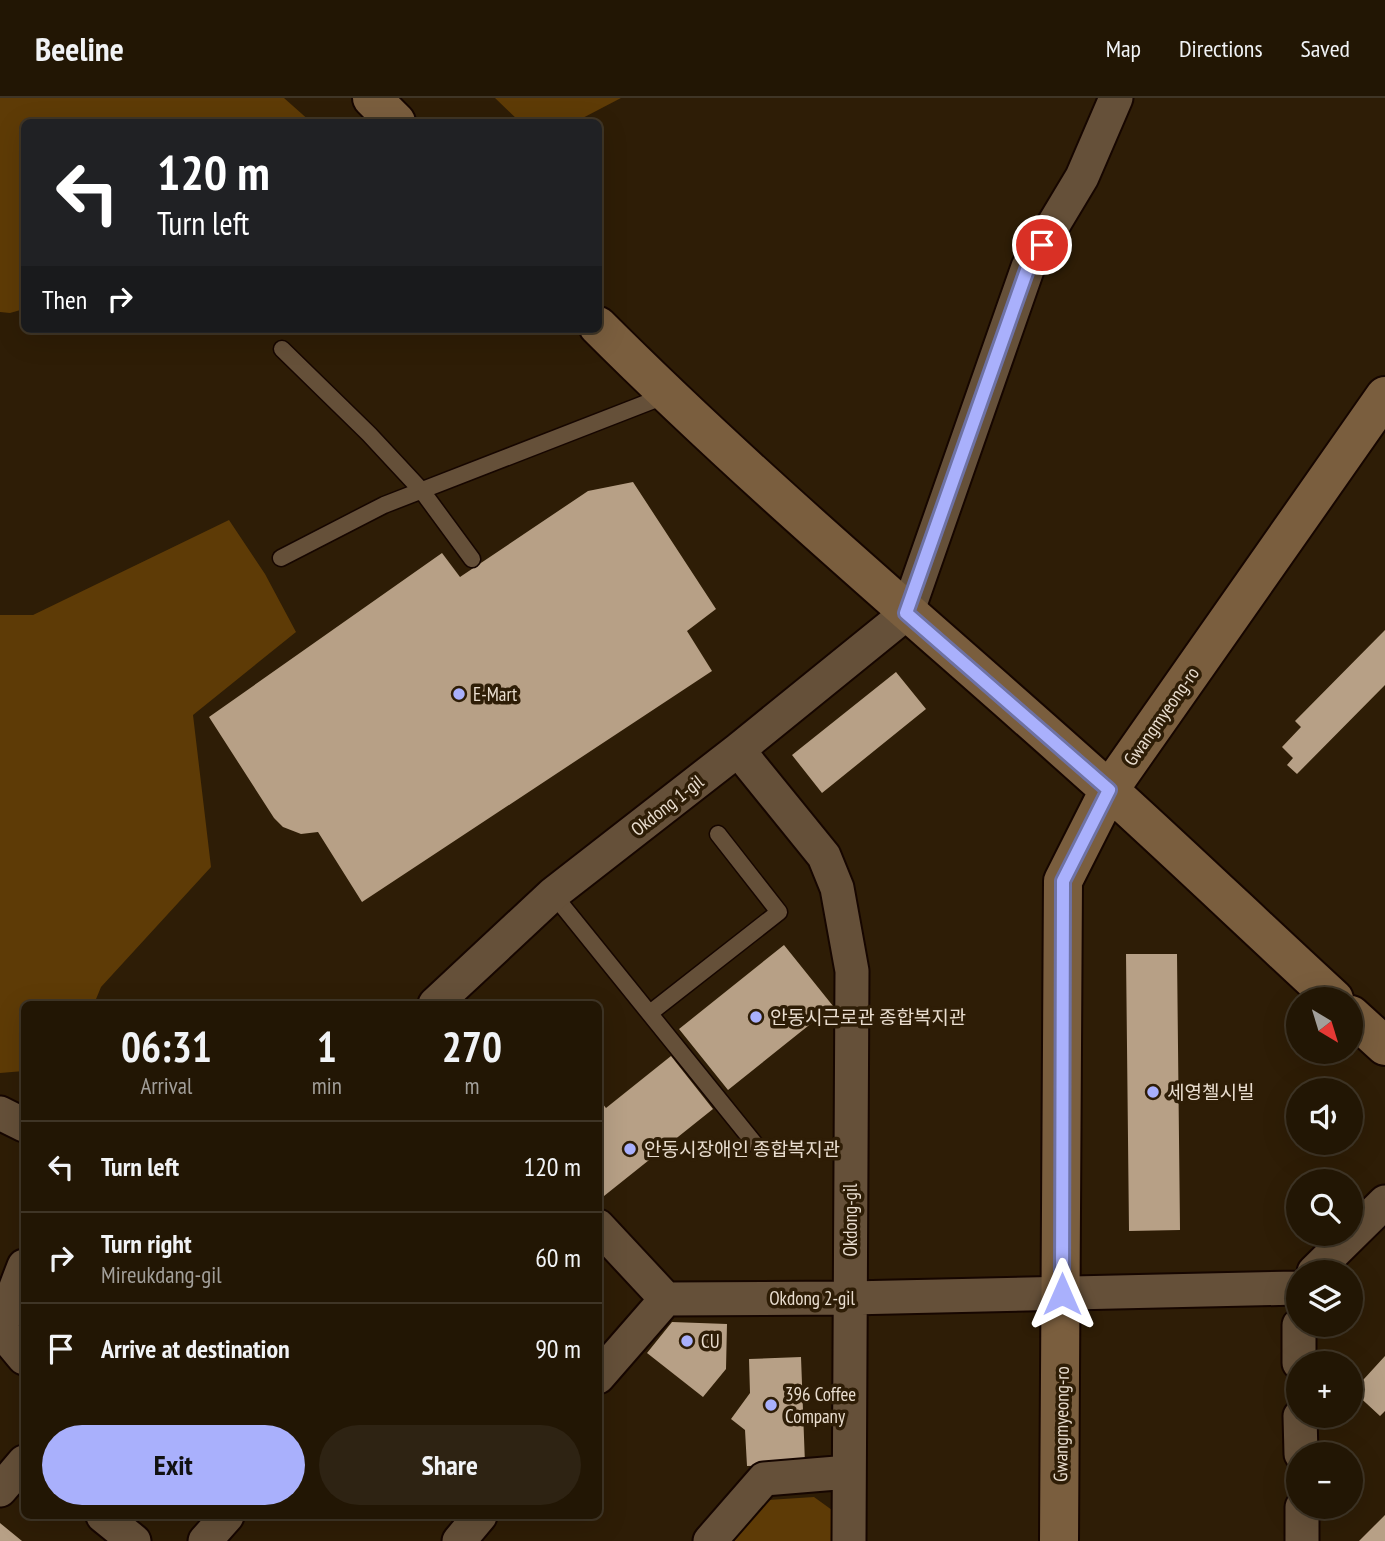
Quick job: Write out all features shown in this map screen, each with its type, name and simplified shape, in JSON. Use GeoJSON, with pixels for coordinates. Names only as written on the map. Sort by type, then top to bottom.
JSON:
{"type":"FeatureCollection","features":[{"type":"Feature","properties":{"kind":"street"},"geometry":{"type":"LineString","coordinates":[[372,98],[393,119]]}},
{"type":"Feature","properties":{"kind":"street"},"geometry":{"type":"LineString","coordinates":[[906,613],[1028,267],[1082,177],[1116,98]]}},
{"type":"Feature","properties":{"kind":"street"},"geometry":{"type":"LineString","coordinates":[[602,330],[667,396],[906,613],[1109,790],[1321,987]]}},
{"type":"Feature","properties":{"kind":"street","name":"Gwangmyeong-ro"},"geometry":{"type":"LineString","coordinates":[[1059,1541],[1063,881],[1109,790],[1385,396]]}},
{"type":"Feature","properties":{"kind":"street","name":"Okdong 1-gil"},"geometry":{"type":"LineString","coordinates":[[438,1001],[553,894],[738,750],[906,613]]}},
{"type":"Feature","properties":{"kind":"street","name":"Okdong-gil"},"geometry":{"type":"LineString","coordinates":[[738,750],[824,856],[837,888],[852,971],[849,1541]]}},
{"type":"Feature","properties":{"kind":"street"},"geometry":{"type":"LineString","coordinates":[[1363,1026],[1385,1046]]}},
{"type":"Feature","properties":{"kind":"street"},"geometry":{"type":"LineString","coordinates":[[0,1113],[21,1124]]}},
{"type":"Feature","properties":{"kind":"street"},"geometry":{"type":"LineString","coordinates":[[1326,1260],[1385,1202]]}},
{"type":"Feature","properties":{"kind":"street"},"geometry":{"type":"LineString","coordinates":[[602,1230],[666,1299],[602,1372]]}},
{"type":"Feature","properties":{"kind":"street"},"geometry":{"type":"LineString","coordinates":[[14,1277],[0,1329],[21,1354]]}},
{"type":"Feature","properties":{"kind":"street","name":"Okdong 2-gil"},"geometry":{"type":"LineString","coordinates":[[666,1299],[850,1298],[1286,1288]]}},
{"type":"Feature","properties":{"kind":"street"},"geometry":{"type":"LineString","coordinates":[[0,1490],[21,1466]]}},
{"type":"Feature","properties":{"kind":"street"},"geometry":{"type":"LineString","coordinates":[[710,1541],[764,1479],[849,1472]]}},
{"type":"Feature","properties":{"kind":"street"},"geometry":{"type":"LineString","coordinates":[[107,1519],[134,1541]]}},
{"type":"Feature","properties":{"kind":"street"},"geometry":{"type":"LineString","coordinates":[[205,1541],[224,1519]]}},
{"type":"Feature","properties":{"kind":"street"},"geometry":{"type":"LineString","coordinates":[[1302,1519],[1302,1541]]}},
{"type":"Feature","properties":{"kind":"lane"},"geometry":{"type":"LineString","coordinates":[[282,349],[369,434],[422,491],[472,559]]}},
{"type":"Feature","properties":{"kind":"lane"},"geometry":{"type":"LineString","coordinates":[[281,558],[384,505],[667,396]]}},
{"type":"Feature","properties":{"kind":"lane"},"geometry":{"type":"LineString","coordinates":[[650,1013],[779,912],[718,834]]}},
{"type":"Feature","properties":{"kind":"lane"},"geometry":{"type":"LineString","coordinates":[[553,894],[755,1144]]}},
{"type":"Feature","properties":{"kind":"shaded area"},"geometry":{"type":"Polygon","coordinates":[[[0,98],[284,98],[308,119],[21,119],[21,310],[0,312],[0,98]]]}},
{"type":"Feature","properties":{"kind":"shaded area"},"geometry":{"type":"Polygon","coordinates":[[[495,98],[621,98],[581,119],[517,119],[495,98]]]}},
{"type":"Feature","properties":{"kind":"shaded area"},"geometry":{"type":"Polygon","coordinates":[[[229,520],[265,574],[296,632],[193,715],[211,867],[101,987],[95,1001],[21,1001],[21,1071],[0,1073],[0,615],[33,615],[229,520]]]}},
{"type":"Feature","properties":{"kind":"shaded area"},"geometry":{"type":"Polygon","coordinates":[[[814,1497],[832,1510],[833,1541],[724,1541],[751,1510],[768,1500],[814,1497]]]}},
{"type":"Feature","properties":{"kind":"building","name":"E-Mart"},"geometry":{"type":"Polygon","coordinates":[[[633,482],[716,609],[687,631],[712,671],[362,902],[318,832],[301,834],[283,827],[274,818],[209,717],[442,553],[460,577],[588,491],[633,482]]]}},
{"type":"Feature","properties":{"kind":"building"},"geometry":{"type":"Polygon","coordinates":[[[1385,630],[1385,685],[1297,774],[1287,765],[1293,758],[1282,747],[1301,727],[1295,721],[1385,630]]]}},
{"type":"Feature","properties":{"kind":"building"},"geometry":{"type":"Polygon","coordinates":[[[896,672],[926,709],[822,793],[792,755],[896,672]]]}},
{"type":"Feature","properties":{"kind":"building","name":"안동시근로관 종합복지관"},"geometry":{"type":"Polygon","coordinates":[[[784,945],[833,1006],[728,1090],[679,1029],[784,945]]]}},
{"type":"Feature","properties":{"kind":"building","name":"세영첼시빌"},"geometry":{"type":"Polygon","coordinates":[[[1126,954],[1177,954],[1180,1230],[1129,1231],[1126,954]]]}},
{"type":"Feature","properties":{"kind":"building","name":"안동시장애인 종합복지관"},"geometry":{"type":"Polygon","coordinates":[[[671,1056],[713,1109],[604,1196],[602,1103],[606,1108],[671,1056]]]}},
{"type":"Feature","properties":{"kind":"building"},"geometry":{"type":"Polygon","coordinates":[[[672,1322],[727,1324],[726,1369],[703,1397],[647,1353],[672,1322]]]}},
{"type":"Feature","properties":{"kind":"building"},"geometry":{"type":"Polygon","coordinates":[[[1385,1356],[1385,1411],[1380,1416],[1363,1400],[1363,1380],[1385,1356]]]}},
{"type":"Feature","properties":{"kind":"building"},"geometry":{"type":"Polygon","coordinates":[[[801,1357],[805,1464],[747,1466],[745,1430],[731,1419],[750,1393],[749,1359],[801,1357]]]}},
{"type":"Feature","properties":{"kind":"building"},"geometry":{"type":"Polygon","coordinates":[[[1385,1515],[1385,1541],[1359,1541],[1385,1515]]]}},
{"type":"Feature","properties":{"kind":"building"},"geometry":{"type":"Polygon","coordinates":[[[0,1523],[22,1541],[0,1541],[0,1523]]]}},
{"type":"Feature","properties":{"kind":"place","name":"E-Mart"},"geometry":{"type":"Point","coordinates":[459,694]}},
{"type":"Feature","properties":{"kind":"place","name":"안동시근로관 종합복지관"},"geometry":{"type":"Point","coordinates":[756,1017]}},
{"type":"Feature","properties":{"kind":"place","name":"세영첼시빌"},"geometry":{"type":"Point","coordinates":[1153,1092]}},
{"type":"Feature","properties":{"kind":"place","name":"안동시장애인 종합복지관"},"geometry":{"type":"Point","coordinates":[630,1149]}},
{"type":"Feature","properties":{"kind":"place","name":"CU"},"geometry":{"type":"Point","coordinates":[687,1341]}},
{"type":"Feature","properties":{"kind":"place","name":"396 Coffee Company"},"geometry":{"type":"Point","coordinates":[771,1405]}},
{"type":"Feature","properties":{"kind":"route"},"geometry":{"type":"LineString","coordinates":[[1042,245],[1028,267],[906,613],[1109,790],[1063,881],[1062,1294]]}}]}
